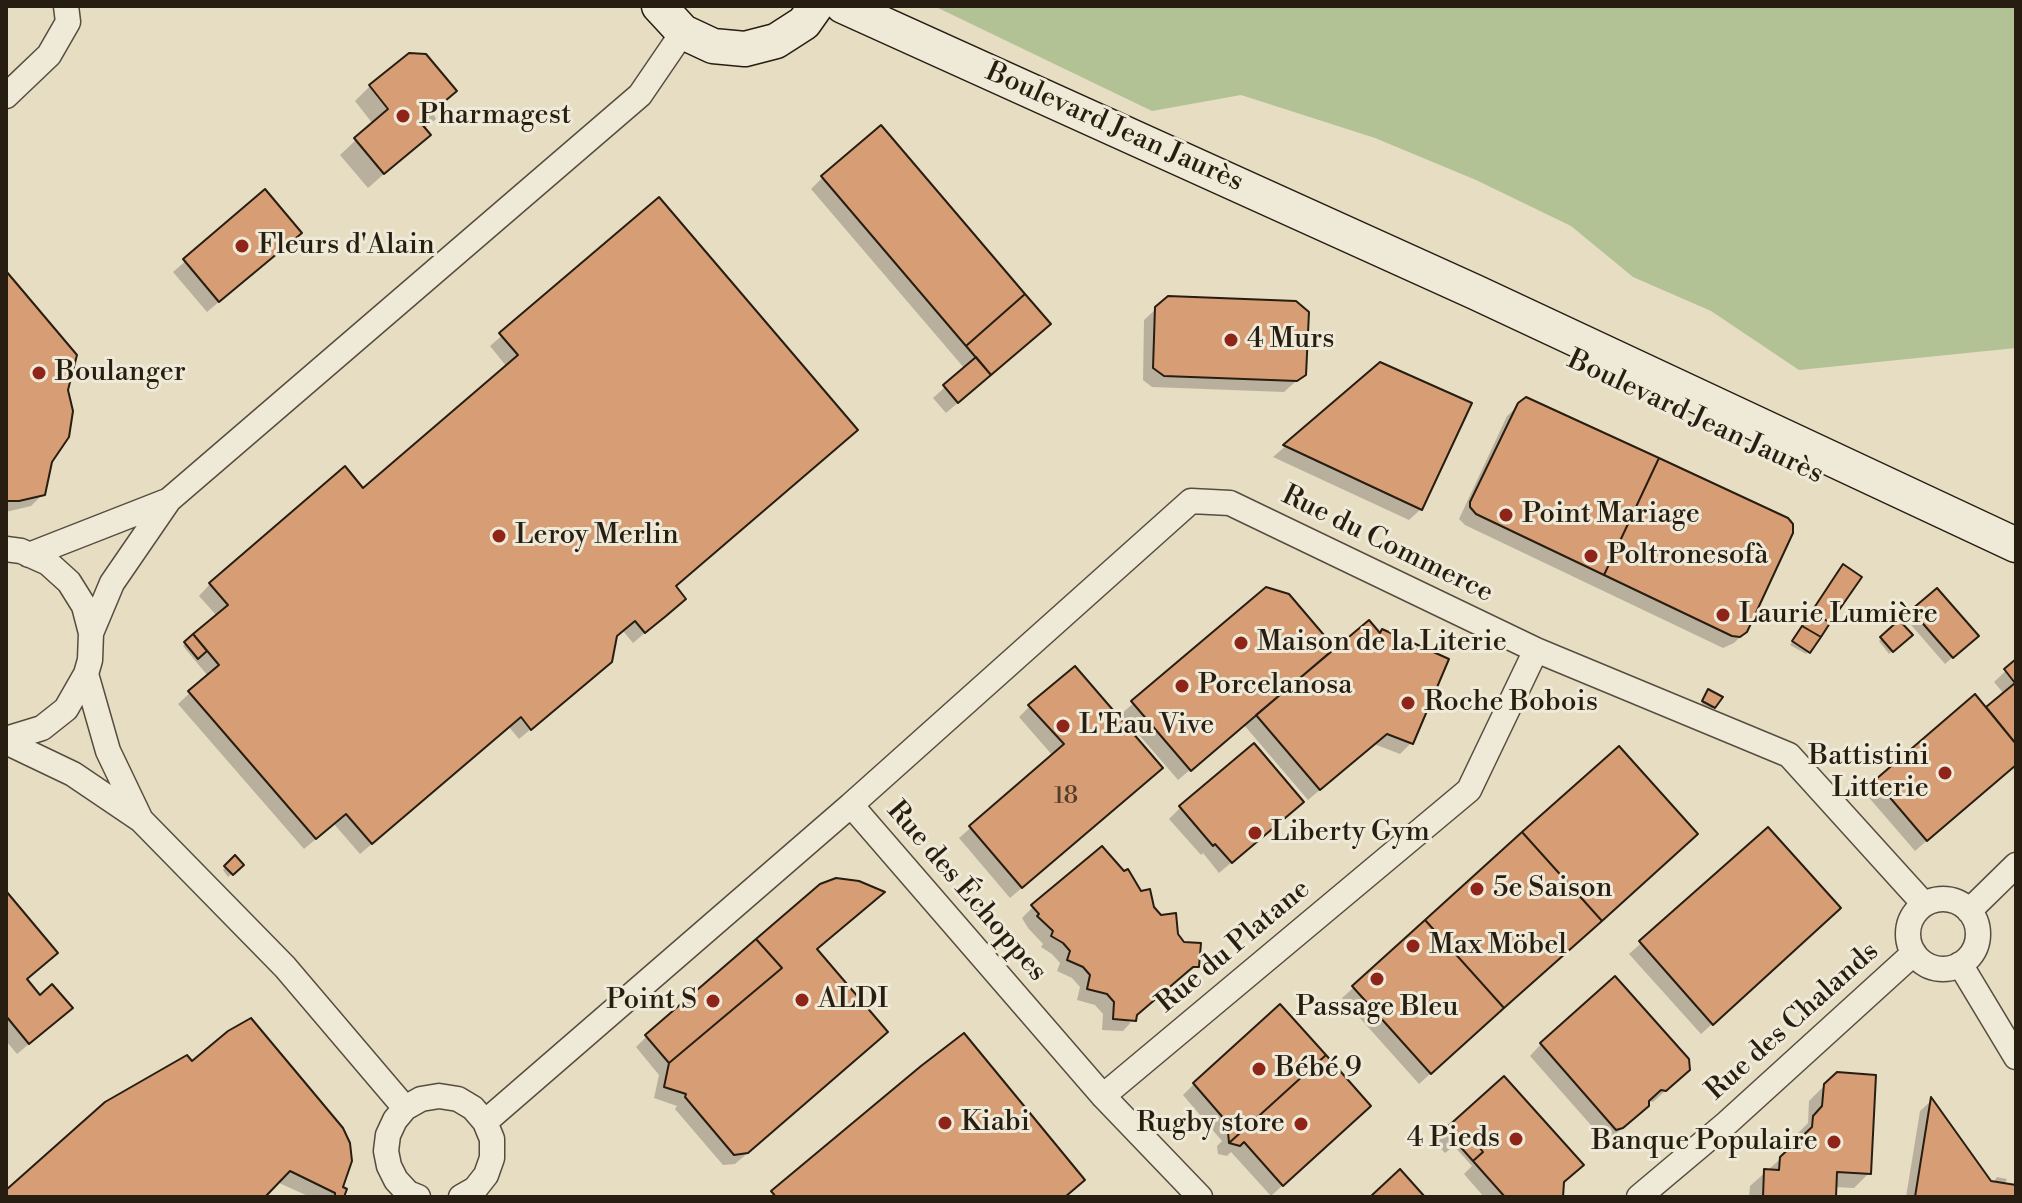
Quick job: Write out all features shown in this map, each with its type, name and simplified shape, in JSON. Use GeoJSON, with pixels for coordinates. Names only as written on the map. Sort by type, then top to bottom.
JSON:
{"type":"FeatureCollection","features":[{"type":"Feature","properties":{"kind":"street"},"geometry":{"type":"LineString","coordinates":[[6,96],[49,55],[68,22],[66,6]]}},
{"type":"Feature","properties":{"kind":"street"},"geometry":{"type":"LineString","coordinates":[[659,6],[683,32],[713,46],[745,49],[776,41],[804,23],[816,6]]}},
{"type":"Feature","properties":{"kind":"street","name":"Boulevard Jean Jaurès"},"geometry":{"type":"LineString","coordinates":[[843,6],[1384,250],[2016,545]]}},
{"type":"Feature","properties":{"kind":"street"},"geometry":{"type":"LineString","coordinates":[[91,633],[112,583],[169,500],[640,95],[683,32]]}},
{"type":"Feature","properties":{"kind":"street","name":"Boulevard Jean Jaurès"},"geometry":{"type":"LineString","coordinates":[[1384,250],[1427,286],[1565,358],[2016,569]]}},
{"type":"Feature","properties":{"kind":"street"},"geometry":{"type":"LineString","coordinates":[[18,552],[169,500]]}},
{"type":"Feature","properties":{"kind":"street","name":"Rue du Commerce"},"geometry":{"type":"LineString","coordinates":[[851,805],[1191,501],[1230,503],[1536,650],[1789,755],[1924,904]]}},
{"type":"Feature","properties":{"kind":"street"},"geometry":{"type":"LineString","coordinates":[[6,740],[42,728],[66,709],[86,674],[90,660],[91,633],[84,606],[69,582],[48,563],[18,552]]}},
{"type":"Feature","properties":{"kind":"street","name":"Rue du Platane"},"geometry":{"type":"LineString","coordinates":[[1103,1096],[1469,790],[1536,650]]}},
{"type":"Feature","properties":{"kind":"street"},"geometry":{"type":"LineString","coordinates":[[86,674],[108,751],[141,820]]}},
{"type":"Feature","properties":{"kind":"street"},"geometry":{"type":"LineString","coordinates":[[6,740],[73,774],[141,820],[285,967],[405,1108]]}},
{"type":"Feature","properties":{"kind":"street","name":"Rue des Échoppes"},"geometry":{"type":"LineString","coordinates":[[485,1122],[851,805],[1103,1096],[1200,1197]]}},
{"type":"Feature","properties":{"kind":"street"},"geometry":{"type":"LineString","coordinates":[[1969,911],[2016,865]]}},
{"type":"Feature","properties":{"kind":"street"},"geometry":{"type":"LineString","coordinates":[[1943,899],[1969,911],[1978,930],[1968,958],[1960,964],[1940,968],[1930,966],[1914,953],[1908,932],[1916,912],[1924,904],[1943,899]]}},
{"type":"Feature","properties":{"kind":"street","name":"Rue des Chalands"},"geometry":{"type":"LineString","coordinates":[[1639,1197],[1727,1123],[1914,953]]}},
{"type":"Feature","properties":{"kind":"street"},"geometry":{"type":"LineString","coordinates":[[1960,964],[2016,1057]]}},
{"type":"Feature","properties":{"kind":"street"},"geometry":{"type":"LineString","coordinates":[[418,1197],[408,1193],[396,1180],[386,1151],[391,1127],[405,1108],[421,1099],[439,1096],[458,1099],[473,1108],[485,1122],[492,1139],[492,1158],[486,1175],[475,1189],[461,1197]]}},
{"type":"Feature","properties":{"kind":"green space"},"geometry":{"type":"Polygon","coordinates":[[[934,6],[2016,6],[2016,348],[1799,370],[1711,311],[1633,277],[1571,226],[1476,180],[1375,138],[1241,95],[1152,111],[934,6]]]}},
{"type":"Feature","properties":{"kind":"building","name":"Pharmagest"},"geometry":{"type":"Polygon","coordinates":[[[409,53],[426,54],[457,91],[420,122],[431,135],[384,174],[354,138],[388,109],[369,85],[409,53]]]}},
{"type":"Feature","properties":{"kind":"building"},"geometry":{"type":"Polygon","coordinates":[[[881,125],[1025,294],[966,346],[821,176],[881,125]]]}},
{"type":"Feature","properties":{"kind":"building","name":"Fleurs d'Alain"},"geometry":{"type":"Polygon","coordinates":[[[265,189],[302,233],[219,302],[183,259],[265,189]]]}},
{"type":"Feature","properties":{"kind":"building","name":"Leroy Merlin"},"geometry":{"type":"Polygon","coordinates":[[[659,197],[858,430],[676,586],[686,599],[645,633],[635,621],[617,636],[612,662],[531,730],[521,717],[372,844],[346,814],[316,839],[188,691],[219,665],[193,634],[228,605],[209,583],[345,466],[363,488],[518,355],[499,333],[659,197]]]}},
{"type":"Feature","properties":{"kind":"building","name":"Boulanger"},"geometry":{"type":"Polygon","coordinates":[[[6,271],[77,355],[68,390],[73,411],[69,437],[52,462],[45,495],[19,501],[6,501],[6,271]]]}},
{"type":"Feature","properties":{"kind":"building"},"geometry":{"type":"Polygon","coordinates":[[[1025,294],[1051,324],[991,375],[966,346],[1025,294]]]}},
{"type":"Feature","properties":{"kind":"building","name":"4 Murs"},"geometry":{"type":"Polygon","coordinates":[[[1168,296],[1296,301],[1309,312],[1306,375],[1297,381],[1164,376],[1153,368],[1155,307],[1168,296]]]}},
{"type":"Feature","properties":{"kind":"building"},"geometry":{"type":"Polygon","coordinates":[[[976,357],[991,375],[958,403],[943,385],[976,357]]]}},
{"type":"Feature","properties":{"kind":"building"},"geometry":{"type":"Polygon","coordinates":[[[1380,362],[1472,403],[1422,510],[1283,445],[1380,362]]]}},
{"type":"Feature","properties":{"kind":"building"},"geometry":{"type":"Polygon","coordinates":[[[1526,397],[1659,458],[1604,575],[1476,514],[1470,507],[1518,403],[1526,397]]]}},
{"type":"Feature","properties":{"kind":"building"},"geometry":{"type":"Polygon","coordinates":[[[1659,458],[1788,518],[1793,524],[1793,533],[1747,632],[1740,637],[1732,636],[1604,575],[1659,458]]]}},
{"type":"Feature","properties":{"kind":"building"},"geometry":{"type":"Polygon","coordinates":[[[1843,564],[1862,577],[1830,623],[1812,611],[1843,564]]]}},
{"type":"Feature","properties":{"kind":"building"},"geometry":{"type":"Polygon","coordinates":[[[1266,587],[1289,594],[1335,648],[1191,771],[1131,701],[1266,587]]]}},
{"type":"Feature","properties":{"kind":"building"},"geometry":{"type":"Polygon","coordinates":[[[1937,588],[1979,636],[1953,658],[1911,610],[1937,588]]]}},
{"type":"Feature","properties":{"kind":"building"},"geometry":{"type":"Polygon","coordinates":[[[1812,611],[1830,623],[1821,637],[1802,626],[1812,611]]]}},
{"type":"Feature","properties":{"kind":"building"},"geometry":{"type":"Polygon","coordinates":[[[1369,620],[1380,633],[1382,629],[1449,659],[1413,744],[1387,734],[1320,790],[1256,715],[1369,620]]]}},
{"type":"Feature","properties":{"kind":"building"},"geometry":{"type":"Polygon","coordinates":[[[1899,620],[1913,635],[1893,652],[1880,637],[1899,620]]]}},
{"type":"Feature","properties":{"kind":"building"},"geometry":{"type":"Polygon","coordinates":[[[1802,626],[1821,637],[1810,653],[1792,641],[1802,626]]]}},
{"type":"Feature","properties":{"kind":"building"},"geometry":{"type":"Polygon","coordinates":[[[193,634],[207,651],[198,659],[184,642],[193,634]]]}},
{"type":"Feature","properties":{"kind":"building"},"geometry":{"type":"Polygon","coordinates":[[[2016,659],[2016,744],[1986,707],[2015,683],[2004,669],[2016,659]]]}},
{"type":"Feature","properties":{"kind":"building"},"geometry":{"type":"Polygon","coordinates":[[[1075,666],[1163,768],[1022,888],[969,826],[1064,744],[1028,705],[1075,666]]]}},
{"type":"Feature","properties":{"kind":"building"},"geometry":{"type":"Polygon","coordinates":[[[1708,689],[1723,697],[1715,708],[1702,701],[1708,689]]]}},
{"type":"Feature","properties":{"kind":"building","name":"Battistini Litterie"},"geometry":{"type":"Polygon","coordinates":[[[1975,694],[2016,744],[2016,765],[1927,841],[1875,780],[1975,694]]]}},
{"type":"Feature","properties":{"kind":"building"},"geometry":{"type":"Polygon","coordinates":[[[1254,743],[1304,802],[1232,863],[1179,806],[1254,743]]]}},
{"type":"Feature","properties":{"kind":"building"},"geometry":{"type":"Polygon","coordinates":[[[1619,746],[1698,834],[1602,921],[1522,832],[1619,746]]]}},
{"type":"Feature","properties":{"kind":"building"},"geometry":{"type":"Polygon","coordinates":[[[1768,827],[1841,908],[1713,1025],[1639,941],[1768,827]]]}},
{"type":"Feature","properties":{"kind":"building"},"geometry":{"type":"Polygon","coordinates":[[[1522,832],[1602,921],[1504,1008],[1425,920],[1522,832]]]}},
{"type":"Feature","properties":{"kind":"building"},"geometry":{"type":"Polygon","coordinates":[[[1102,846],[1124,871],[1128,869],[1141,891],[1150,889],[1154,907],[1161,915],[1176,913],[1178,934],[1184,942],[1201,943],[1199,967],[1193,967],[1137,1015],[1136,1021],[1113,1019],[1114,1002],[1107,994],[1087,989],[1090,975],[1083,967],[1067,960],[1070,951],[1051,936],[1053,931],[1037,916],[1039,914],[1031,905],[1102,846]]]}},
{"type":"Feature","properties":{"kind":"building"},"geometry":{"type":"Polygon","coordinates":[[[235,855],[244,865],[233,875],[224,866],[235,855]]]}},
{"type":"Feature","properties":{"kind":"building","name":"ALDI"},"geometry":{"type":"Polygon","coordinates":[[[836,878],[859,881],[885,892],[817,949],[888,1032],[748,1153],[734,1155],[685,1097],[686,1094],[664,1087],[669,1063],[782,968],[756,939],[820,884],[836,878]]]}},
{"type":"Feature","properties":{"kind":"building"},"geometry":{"type":"Polygon","coordinates":[[[6,891],[58,953],[27,979],[40,995],[52,984],[73,1008],[29,1044],[6,1016],[6,891]]]}},
{"type":"Feature","properties":{"kind":"building"},"geometry":{"type":"Polygon","coordinates":[[[1425,920],[1504,1008],[1431,1074],[1352,986],[1425,920]]]}},
{"type":"Feature","properties":{"kind":"building","name":"Point S"},"geometry":{"type":"Polygon","coordinates":[[[756,939],[782,968],[669,1063],[645,1035],[756,939]]]}},
{"type":"Feature","properties":{"kind":"building"},"geometry":{"type":"Polygon","coordinates":[[[1615,976],[1689,1059],[1690,1070],[1666,1091],[1661,1090],[1649,1101],[1649,1106],[1623,1128],[1616,1130],[1540,1043],[1615,976]]]}},
{"type":"Feature","properties":{"kind":"building","name":"Bébé 9"},"geometry":{"type":"Polygon","coordinates":[[[1280,1004],[1326,1055],[1229,1143],[1228,1132],[1232,1128],[1193,1083],[1280,1004]]]}},
{"type":"Feature","properties":{"kind":"building"},"geometry":{"type":"Polygon","coordinates":[[[251,1018],[343,1128],[350,1143],[352,1161],[343,1187],[347,1189],[344,1197],[335,1197],[335,1193],[290,1171],[265,1197],[6,1197],[6,1190],[105,1102],[187,1055],[192,1061],[228,1031],[251,1018]]]}},
{"type":"Feature","properties":{"kind":"building","name":"Kiabi"},"geometry":{"type":"Polygon","coordinates":[[[964,1033],[1085,1180],[1065,1197],[776,1197],[771,1191],[964,1033]]]}},
{"type":"Feature","properties":{"kind":"building","name":"Rugby store"},"geometry":{"type":"Polygon","coordinates":[[[1326,1055],[1371,1106],[1283,1186],[1244,1142],[1240,1146],[1229,1143],[1326,1055]]]}},
{"type":"Feature","properties":{"kind":"building","name":"Banque Populaire"},"geometry":{"type":"Polygon","coordinates":[[[1837,1072],[1876,1075],[1871,1174],[1837,1172],[1836,1197],[1763,1197],[1764,1169],[1779,1170],[1780,1157],[1812,1127],[1813,1116],[1822,1106],[1824,1084],[1837,1072]]]}},
{"type":"Feature","properties":{"kind":"building","name":"4 Pieds"},"geometry":{"type":"Polygon","coordinates":[[[1504,1076],[1584,1165],[1564,1182],[1563,1197],[1505,1197],[1473,1161],[1483,1152],[1469,1134],[1457,1143],[1445,1129],[1504,1076]]]}},
{"type":"Feature","properties":{"kind":"building"},"geometry":{"type":"Polygon","coordinates":[[[1931,1097],[1991,1181],[2016,1185],[2016,1197],[1915,1197],[1931,1097]]]}},
{"type":"Feature","properties":{"kind":"building"},"geometry":{"type":"Polygon","coordinates":[[[1469,1134],[1483,1152],[1473,1161],[1457,1143],[1469,1134]]]}},
{"type":"Feature","properties":{"kind":"building"},"geometry":{"type":"Polygon","coordinates":[[[1400,1169],[1425,1197],[1370,1197],[1400,1169]]]}},
{"type":"Feature","properties":{"kind":"place","name":"Pharmagest"},"geometry":{"type":"Point","coordinates":[403,116]}},
{"type":"Feature","properties":{"kind":"place","name":"Fleurs d'Alain"},"geometry":{"type":"Point","coordinates":[242,246]}},
{"type":"Feature","properties":{"kind":"place","name":"4 Murs"},"geometry":{"type":"Point","coordinates":[1231,340]}},
{"type":"Feature","properties":{"kind":"place","name":"Boulanger"},"geometry":{"type":"Point","coordinates":[39,373]}},
{"type":"Feature","properties":{"kind":"place","name":"Point Mariage"},"geometry":{"type":"Point","coordinates":[1506,515]}},
{"type":"Feature","properties":{"kind":"place","name":"Leroy Merlin"},"geometry":{"type":"Point","coordinates":[499,536]}},
{"type":"Feature","properties":{"kind":"place","name":"Poltronesofà"},"geometry":{"type":"Point","coordinates":[1591,556]}},
{"type":"Feature","properties":{"kind":"place","name":"Laurie Lumière"},"geometry":{"type":"Point","coordinates":[1723,615]}},
{"type":"Feature","properties":{"kind":"place","name":"Maison de la Literie"},"geometry":{"type":"Point","coordinates":[1241,643]}},
{"type":"Feature","properties":{"kind":"place","name":"Porcelanosa"},"geometry":{"type":"Point","coordinates":[1182,686]}},
{"type":"Feature","properties":{"kind":"place","name":"Roche Bobois"},"geometry":{"type":"Point","coordinates":[1408,703]}},
{"type":"Feature","properties":{"kind":"place","name":"L'Eau Vive"},"geometry":{"type":"Point","coordinates":[1063,726]}},
{"type":"Feature","properties":{"kind":"place","name":"Battistini Litterie"},"geometry":{"type":"Point","coordinates":[1945,773]}},
{"type":"Feature","properties":{"kind":"place","name":"Liberty Gym"},"geometry":{"type":"Point","coordinates":[1255,833]}},
{"type":"Feature","properties":{"kind":"place","name":"5e Saison"},"geometry":{"type":"Point","coordinates":[1477,889]}},
{"type":"Feature","properties":{"kind":"place","name":"Max Möbel"},"geometry":{"type":"Point","coordinates":[1413,946]}},
{"type":"Feature","properties":{"kind":"place","name":"Passage Bleu"},"geometry":{"type":"Point","coordinates":[1377,979]}},
{"type":"Feature","properties":{"kind":"place","name":"ALDI"},"geometry":{"type":"Point","coordinates":[802,1000]}},
{"type":"Feature","properties":{"kind":"place","name":"Point S"},"geometry":{"type":"Point","coordinates":[713,1001]}},
{"type":"Feature","properties":{"kind":"place","name":"Bébé 9"},"geometry":{"type":"Point","coordinates":[1259,1069]}},
{"type":"Feature","properties":{"kind":"place","name":"Kiabi"},"geometry":{"type":"Point","coordinates":[945,1123]}},
{"type":"Feature","properties":{"kind":"place","name":"Rugby store"},"geometry":{"type":"Point","coordinates":[1301,1124]}},
{"type":"Feature","properties":{"kind":"place","name":"4 Pieds"},"geometry":{"type":"Point","coordinates":[1516,1139]}},
{"type":"Feature","properties":{"kind":"place","name":"Banque Populaire"},"geometry":{"type":"Point","coordinates":[1834,1142]}}]}
